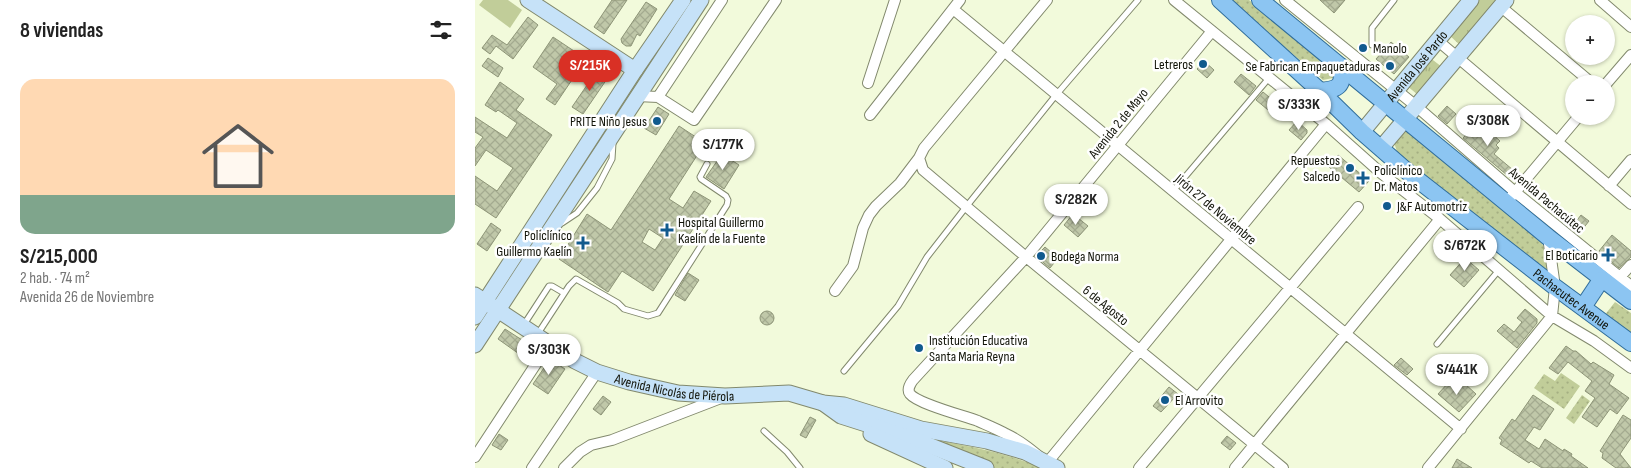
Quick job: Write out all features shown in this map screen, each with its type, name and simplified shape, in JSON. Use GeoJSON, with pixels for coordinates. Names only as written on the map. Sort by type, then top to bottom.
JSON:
{"type":"FeatureCollection","features":[{"type":"Feature","properties":{"kind":"main road"},"geometry":{"type":"LineString","coordinates":[[528,0],[635,70]]}},
{"type":"Feature","properties":{"kind":"main road"},"geometry":{"type":"LineString","coordinates":[[475,317],[480,298],[683,0]]}},
{"type":"Feature","properties":{"kind":"main road"},"geometry":{"type":"LineString","coordinates":[[475,345],[701,0]]}},
{"type":"Feature","properties":{"kind":"main road","name":"Pachacutec Avenue"},"geometry":{"type":"LineString","coordinates":[[1220,0],[1409,173],[1555,287],[1631,343]]}},
{"type":"Feature","properties":{"kind":"main road"},"geometry":{"type":"LineString","coordinates":[[1260,0],[1385,103],[1411,112],[1510,198],[1548,238],[1631,302]]}},
{"type":"Feature","properties":{"kind":"main road","name":"Avenida José Pardo"},"geometry":{"type":"LineString","coordinates":[[1362,132],[1471,0]]}},
{"type":"Feature","properties":{"kind":"main road","name":"Avenida José Pardo"},"geometry":{"type":"LineString","coordinates":[[1381,148],[1503,3]]}},
{"type":"Feature","properties":{"kind":"main road"},"geometry":{"type":"LineString","coordinates":[[1320,91],[1331,90],[1341,84],[1342,67]]}},
{"type":"Feature","properties":{"kind":"main road"},"geometry":{"type":"LineString","coordinates":[[1583,307],[1601,280]]}},
{"type":"Feature","properties":{"kind":"main road","name":"Avenida Nicolás de Piérola"},"geometry":{"type":"LineString","coordinates":[[480,298],[575,361],[597,372],[629,382],[679,393],[725,396],[789,393],[823,404],[841,416],[913,439],[986,468]]}},
{"type":"Feature","properties":{"kind":"main road"},"geometry":{"type":"LineString","coordinates":[[805,398],[846,423],[945,468]]}},
{"type":"Feature","properties":{"kind":"main road","name":"Avenida Nicolás de Piérola"},"geometry":{"type":"LineString","coordinates":[[823,404],[844,404],[921,429],[987,441],[1025,452],[1052,465]]}},
{"type":"Feature","properties":{"kind":"street"},"geometry":{"type":"LineString","coordinates":[[658,97],[722,0]]}},
{"type":"Feature","properties":{"kind":"street"},"geometry":{"type":"LineString","coordinates":[[637,96],[658,97],[694,120],[776,0]]}},
{"type":"Feature","properties":{"kind":"street"},"geometry":{"type":"LineString","coordinates":[[868,83],[895,0]]}},
{"type":"Feature","properties":{"kind":"street"},"geometry":{"type":"LineString","coordinates":[[870,115],[960,0]]}},
{"type":"Feature","properties":{"kind":"street"},"geometry":{"type":"LineString","coordinates":[[835,291],[853,266],[863,228],[869,215],[900,183],[919,158],[924,148],[1047,0]]}},
{"type":"Feature","properties":{"kind":"street"},"geometry":{"type":"LineString","coordinates":[[1174,0],[1326,124],[1381,173],[1440,219],[1552,316],[1594,341],[1631,368]]}},
{"type":"Feature","properties":{"kind":"street"},"geometry":{"type":"LineString","coordinates":[[1285,0],[1396,90],[1411,112]]}},
{"type":"Feature","properties":{"kind":"street"},"geometry":{"type":"LineString","coordinates":[[1600,0],[1631,27]]}},
{"type":"Feature","properties":{"kind":"street"},"geometry":{"type":"LineString","coordinates":[[1503,3],[1583,75]]}},
{"type":"Feature","properties":{"kind":"street","name":"Jirón 27 de Noviembre"},"geometry":{"type":"LineString","coordinates":[[953,9],[1461,430]]}},
{"type":"Feature","properties":{"kind":"street","name":"Avenida 2 de Mayo"},"geometry":{"type":"LineString","coordinates":[[1052,465],[1007,434],[979,421],[921,401],[911,394],[909,384],[1026,257],[1212,31]]}},
{"type":"Feature","properties":{"kind":"street"},"geometry":{"type":"LineString","coordinates":[[1437,40],[1631,204]]}},
{"type":"Feature","properties":{"kind":"street"},"geometry":{"type":"LineString","coordinates":[[1614,75],[1631,55]]}},
{"type":"Feature","properties":{"kind":"street"},"geometry":{"type":"LineString","coordinates":[[1052,465],[1139,351],[1326,124]]}},
{"type":"Feature","properties":{"kind":"street"},"geometry":{"type":"LineString","coordinates":[[1510,198],[1571,125]]}},
{"type":"Feature","properties":{"kind":"street","name":"6 de Agosto"},"geometry":{"type":"LineString","coordinates":[[919,158],[923,170],[966,207],[1283,468]]}},
{"type":"Feature","properties":{"kind":"street"},"geometry":{"type":"LineString","coordinates":[[1609,186],[1631,160]]}},
{"type":"Feature","properties":{"kind":"street"},"geometry":{"type":"LineString","coordinates":[[1409,173],[1420,196],[1440,219]]}},
{"type":"Feature","properties":{"kind":"street","name":"Avenida Pachacútec"},"geometry":{"type":"LineString","coordinates":[[1510,198],[1631,286]]}},
{"type":"Feature","properties":{"kind":"street"},"geometry":{"type":"LineString","coordinates":[[1139,468],[1358,207]]}},
{"type":"Feature","properties":{"kind":"street"},"geometry":{"type":"LineString","coordinates":[[1235,468],[1440,219]]}},
{"type":"Feature","properties":{"kind":"street"},"geometry":{"type":"LineString","coordinates":[[1428,468],[1461,430],[1552,316],[1555,287],[1548,238]]}},
{"type":"Feature","properties":{"kind":"street"},"geometry":{"type":"LineString","coordinates":[[1619,278],[1631,265]]}},
{"type":"Feature","properties":{"kind":"street"},"geometry":{"type":"LineString","coordinates":[[475,457],[543,340]]}},
{"type":"Feature","properties":{"kind":"street"},"geometry":{"type":"LineString","coordinates":[[532,468],[597,372]]}},
{"type":"Feature","properties":{"kind":"street"},"geometry":{"type":"LineString","coordinates":[[565,468],[591,445],[612,440],[725,396]]}},
{"type":"Feature","properties":{"kind":"lane"},"geometry":{"type":"LineString","coordinates":[[843,371],[899,306],[927,257],[966,207],[1056,95],[1138,0]]}},
{"type":"Feature","properties":{"kind":"lane"},"geometry":{"type":"LineString","coordinates":[[1372,45],[1372,28],[1394,0]]}},
{"type":"Feature","properties":{"kind":"lane"},"geometry":{"type":"LineString","coordinates":[[1173,191],[1269,77]]}},
{"type":"Feature","properties":{"kind":"lane"},"geometry":{"type":"LineString","coordinates":[[543,340],[564,293],[573,280],[576,279],[618,303],[624,310],[648,316],[658,313],[727,205],[728,200],[726,196],[700,177],[707,164]]}},
{"type":"Feature","properties":{"kind":"lane"},"geometry":{"type":"LineString","coordinates":[[1437,344],[1499,270]]}},
{"type":"Feature","properties":{"kind":"lane"},"geometry":{"type":"LineString","coordinates":[[522,326],[549,286],[564,293]]}},
{"type":"Feature","properties":{"kind":"lane"},"geometry":{"type":"LineString","coordinates":[[764,432],[787,452],[800,468]]}},
{"type":"Feature","properties":{"kind":"green space"},"geometry":{"type":"Polygon","coordinates":[[[483,0],[508,0],[522,10],[510,28],[479,5],[483,0]]]}},
{"type":"Feature","properties":{"kind":"green space"},"geometry":{"type":"Polygon","coordinates":[[[689,0],[696,0],[508,282],[505,281],[689,0]]]}},
{"type":"Feature","properties":{"kind":"green space"},"geometry":{"type":"Polygon","coordinates":[[[1230,0],[1249,0],[1332,69],[1333,78],[1323,80],[1230,0]]]}},
{"type":"Feature","properties":{"kind":"green space"},"geometry":{"type":"Polygon","coordinates":[[[1478,0],[1501,0],[1461,46],[1448,34],[1478,0]]]}},
{"type":"Feature","properties":{"kind":"green space"},"geometry":{"type":"Polygon","coordinates":[[[1429,57],[1442,67],[1418,95],[1406,85],[1429,57]]]}},
{"type":"Feature","properties":{"kind":"green space"},"geometry":{"type":"Polygon","coordinates":[[[1401,130],[1414,133],[1541,241],[1547,260],[1547,271],[1398,155],[1393,139],[1401,130]]]}},
{"type":"Feature","properties":{"kind":"green space"},"geometry":{"type":"Polygon","coordinates":[[[1615,302],[1631,313],[1631,335],[1604,316],[1615,302]]]}},
{"type":"Feature","properties":{"kind":"green space"},"geometry":{"type":"Polygon","coordinates":[[[1561,373],[1580,386],[1564,409],[1534,388],[1544,374],[1555,381],[1561,373]]]}},
{"type":"Feature","properties":{"kind":"green space"},"geometry":{"type":"Polygon","coordinates":[[[1582,395],[1590,401],[1574,424],[1566,418],[1582,395]]]}},
{"type":"Feature","properties":{"kind":"green space"},"geometry":{"type":"Polygon","coordinates":[[[927,439],[986,450],[1043,468],[994,468],[927,439]]]}},
{"type":"Feature","properties":{"kind":"building"},"geometry":{"type":"Polygon","coordinates":[[[612,0],[627,0],[604,34],[594,27],[612,0]]]}},
{"type":"Feature","properties":{"kind":"building"},"geometry":{"type":"Polygon","coordinates":[[[1320,0],[1345,0],[1334,13],[1320,0]]]}},
{"type":"Feature","properties":{"kind":"building"},"geometry":{"type":"Polygon","coordinates":[[[646,2],[657,9],[640,36],[637,34],[631,46],[626,46],[622,43],[621,39],[646,2]]]}},
{"type":"Feature","properties":{"kind":"building"},"geometry":{"type":"Polygon","coordinates":[[[528,17],[538,25],[513,59],[496,46],[490,54],[482,48],[492,35],[507,45],[528,17]]]}},
{"type":"Feature","properties":{"kind":"building"},"geometry":{"type":"Polygon","coordinates":[[[553,37],[586,59],[555,105],[546,99],[557,84],[533,67],[553,37]]]}},
{"type":"Feature","properties":{"kind":"building"},"geometry":{"type":"Polygon","coordinates":[[[1391,42],[1409,57],[1394,74],[1376,59],[1391,42]]]}},
{"type":"Feature","properties":{"kind":"building"},"geometry":{"type":"Polygon","coordinates":[[[488,58],[503,68],[498,77],[482,66],[488,58]]]}},
{"type":"Feature","properties":{"kind":"building"},"geometry":{"type":"Polygon","coordinates":[[[1204,61],[1214,70],[1207,78],[1197,69],[1204,61]]]}},
{"type":"Feature","properties":{"kind":"building"},"geometry":{"type":"Polygon","coordinates":[[[598,69],[609,76],[583,114],[572,107],[598,69]]]}},
{"type":"Feature","properties":{"kind":"building"},"geometry":{"type":"Polygon","coordinates":[[[1241,74],[1256,86],[1249,95],[1234,82],[1241,74]]]}},
{"type":"Feature","properties":{"kind":"building"},"geometry":{"type":"Polygon","coordinates":[[[500,82],[524,99],[516,110],[552,135],[496,218],[475,204],[475,176],[497,191],[513,168],[486,150],[475,166],[475,148],[483,137],[475,132],[475,117],[507,138],[517,123],[498,110],[496,112],[485,105],[500,82]]]}},
{"type":"Feature","properties":{"kind":"building"},"geometry":{"type":"Polygon","coordinates":[[[1263,92],[1286,111],[1279,119],[1256,100],[1263,92]]]}},
{"type":"Feature","properties":{"kind":"building"},"geometry":{"type":"Polygon","coordinates":[[[1447,106],[1456,114],[1447,124],[1438,116],[1447,106]]]}},
{"type":"Feature","properties":{"kind":"building","name":"PRITE Niño Jesus"},"geometry":{"type":"Polygon","coordinates":[[[658,107],[669,114],[656,135],[644,128],[658,107]]]}},
{"type":"Feature","properties":{"kind":"building"},"geometry":{"type":"Polygon","coordinates":[[[1297,121],[1307,130],[1307,133],[1301,140],[1289,130],[1297,121]]]}},
{"type":"Feature","properties":{"kind":"building"},"geometry":{"type":"Polygon","coordinates":[[[1478,121],[1500,141],[1496,145],[1499,148],[1494,154],[1519,175],[1514,181],[1463,138],[1478,121]]]}},
{"type":"Feature","properties":{"kind":"building"},"geometry":{"type":"Polygon","coordinates":[[[679,126],[705,143],[669,199],[683,208],[694,191],[711,201],[653,291],[622,271],[608,292],[559,259],[587,214],[611,230],[679,126]],[[649,229],[642,242],[655,250],[663,238],[649,229]]]}},
{"type":"Feature","properties":{"kind":"building"},"geometry":{"type":"Polygon","coordinates":[[[722,154],[739,165],[724,189],[706,177],[722,154]]]}},
{"type":"Feature","properties":{"kind":"building"},"geometry":{"type":"Polygon","coordinates":[[[1338,155],[1369,181],[1359,192],[1329,167],[1338,155]]]}},
{"type":"Feature","properties":{"kind":"building"},"geometry":{"type":"Polygon","coordinates":[[[1073,214],[1088,226],[1078,237],[1064,225],[1073,214]]]}},
{"type":"Feature","properties":{"kind":"building"},"geometry":{"type":"Polygon","coordinates":[[[1581,215],[1589,221],[1578,235],[1571,228],[1581,215]]]}},
{"type":"Feature","properties":{"kind":"building"},"geometry":{"type":"Polygon","coordinates":[[[491,223],[501,230],[487,251],[477,244],[491,223]]]}},
{"type":"Feature","properties":{"kind":"building"},"geometry":{"type":"Polygon","coordinates":[[[1612,235],[1631,251],[1631,257],[1619,268],[1599,251],[1612,235]]]}},
{"type":"Feature","properties":{"kind":"building"},"geometry":{"type":"Polygon","coordinates":[[[1045,247],[1058,258],[1050,268],[1038,258],[1038,254],[1045,247]]]}},
{"type":"Feature","properties":{"kind":"building"},"geometry":{"type":"Polygon","coordinates":[[[1465,258],[1479,270],[1464,287],[1450,275],[1465,258]]]}},
{"type":"Feature","properties":{"kind":"building"},"geometry":{"type":"Polygon","coordinates":[[[688,273],[699,280],[685,301],[675,295],[688,273]]]}},
{"type":"Feature","properties":{"kind":"building"},"geometry":{"type":"Polygon","coordinates":[[[1525,309],[1537,319],[1537,323],[1517,348],[1497,331],[1504,324],[1514,332],[1522,322],[1517,318],[1525,309]]]}},
{"type":"Feature","properties":{"kind":"building"},"geometry":{"type":"Polygon","coordinates":[[[764,311],[770,311],[774,318],[770,325],[764,325],[760,321],[760,315],[764,311]]]}},
{"type":"Feature","properties":{"kind":"building"},"geometry":{"type":"Polygon","coordinates":[[[505,329],[536,349],[529,361],[498,339],[505,329]]]}},
{"type":"Feature","properties":{"kind":"building"},"geometry":{"type":"Polygon","coordinates":[[[1566,346],[1576,351],[1591,364],[1593,362],[1614,375],[1609,384],[1629,398],[1617,414],[1610,409],[1597,427],[1582,417],[1595,398],[1585,391],[1592,381],[1568,362],[1558,374],[1549,368],[1566,346]]]}},
{"type":"Feature","properties":{"kind":"building"},"geometry":{"type":"Polygon","coordinates":[[[1401,358],[1413,369],[1407,375],[1394,365],[1401,358]]]}},
{"type":"Feature","properties":{"kind":"building"},"geometry":{"type":"Polygon","coordinates":[[[550,359],[565,369],[548,394],[533,384],[550,359]]]}},
{"type":"Feature","properties":{"kind":"building"},"geometry":{"type":"Polygon","coordinates":[[[1449,382],[1458,390],[1464,383],[1476,394],[1459,412],[1438,394],[1449,382]]]}},
{"type":"Feature","properties":{"kind":"building","name":"El Arrovito"},"geometry":{"type":"Polygon","coordinates":[[[1169,387],[1178,394],[1161,412],[1153,406],[1169,387]]]}},
{"type":"Feature","properties":{"kind":"building"},"geometry":{"type":"Polygon","coordinates":[[[1533,395],[1554,409],[1540,430],[1534,427],[1525,440],[1539,449],[1545,439],[1563,451],[1564,449],[1572,454],[1571,456],[1588,468],[1542,468],[1531,461],[1529,463],[1500,444],[1502,440],[1499,438],[1512,419],[1515,421],[1533,395]]]}},
{"type":"Feature","properties":{"kind":"building"},"geometry":{"type":"Polygon","coordinates":[[[603,396],[611,402],[601,415],[593,409],[603,396]]]}},
{"type":"Feature","properties":{"kind":"building"},"geometry":{"type":"Polygon","coordinates":[[[1623,415],[1631,420],[1631,438],[1620,454],[1631,468],[1616,468],[1602,458],[1603,453],[1600,451],[1623,415]]]}},
{"type":"Feature","properties":{"kind":"building"},"geometry":{"type":"Polygon","coordinates":[[[810,417],[816,420],[806,438],[800,435],[810,417]]]}},
{"type":"Feature","properties":{"kind":"building"},"geometry":{"type":"Polygon","coordinates":[[[499,434],[508,440],[501,450],[492,445],[499,434]]]}},
{"type":"Feature","properties":{"kind":"building"},"geometry":{"type":"Polygon","coordinates":[[[1227,436],[1236,443],[1230,450],[1221,443],[1227,436]]]}},
{"type":"Feature","properties":{"kind":"building"},"geometry":{"type":"Polygon","coordinates":[[[1457,459],[1472,468],[1452,468],[1457,459]]]}},
{"type":"Feature","properties":{"kind":"place","name":"Manolo"},"geometry":{"type":"Point","coordinates":[1363,48]}},
{"type":"Feature","properties":{"kind":"place","name":"Letreros"},"geometry":{"type":"Point","coordinates":[1203,64]}},
{"type":"Feature","properties":{"kind":"place","name":"Se Fabrican Empaquetaduras"},"geometry":{"type":"Point","coordinates":[1390,66]}},
{"type":"Feature","properties":{"kind":"place","name":"PRITE Niño Jesus"},"geometry":{"type":"Point","coordinates":[657,121]}},
{"type":"Feature","properties":{"kind":"place","name":"Repuestos Salcedo"},"geometry":{"type":"Point","coordinates":[1350,168]}},
{"type":"Feature","properties":{"kind":"place","name":"Policlinico Dr. Matos"},"geometry":{"type":"Point","coordinates":[1363,178]}},
{"type":"Feature","properties":{"kind":"place","name":"J&F Automotriz"},"geometry":{"type":"Point","coordinates":[1387,206]}},
{"type":"Feature","properties":{"kind":"place","name":"Hospital Guillermo Kaelín de la Fuente"},"geometry":{"type":"Point","coordinates":[667,230]}},
{"type":"Feature","properties":{"kind":"place","name":"Policlínico Guillermo Kaelín"},"geometry":{"type":"Point","coordinates":[583,243]}},
{"type":"Feature","properties":{"kind":"place","name":"El Boticario"},"geometry":{"type":"Point","coordinates":[1608,255]}},
{"type":"Feature","properties":{"kind":"place","name":"Bodega Norma"},"geometry":{"type":"Point","coordinates":[1041,256]}},
{"type":"Feature","properties":{"kind":"place","name":"Institución Educativa Santa Maria Reyna"},"geometry":{"type":"Point","coordinates":[919,348]}},
{"type":"Feature","properties":{"kind":"place","name":"El Arrovito"},"geometry":{"type":"Point","coordinates":[1165,400]}}]}
